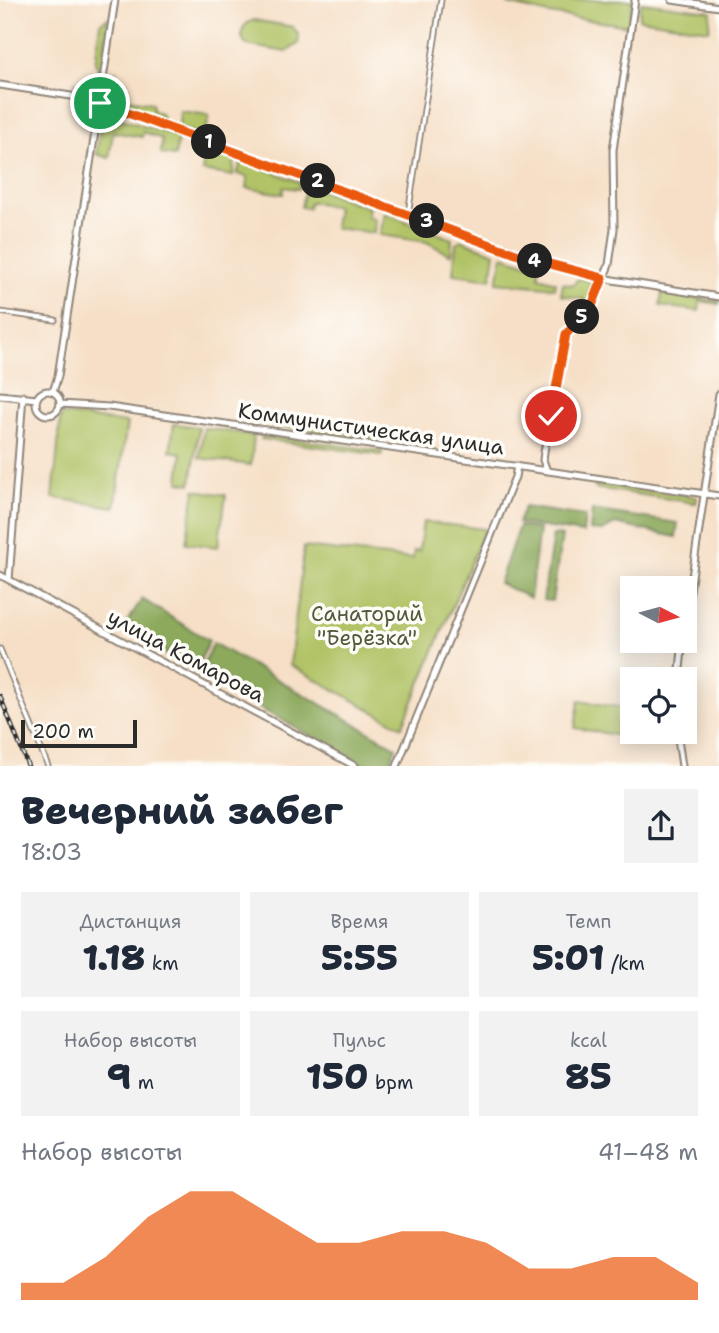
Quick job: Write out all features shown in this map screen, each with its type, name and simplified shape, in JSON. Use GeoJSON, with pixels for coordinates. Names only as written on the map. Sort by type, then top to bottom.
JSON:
{"type":"FeatureCollection","features":[{"type":"Feature","properties":{"kind":"main road"},"geometry":{"type":"LineString","coordinates":[[52,392],[58,376],[92,134],[100,103],[115,0]]}},
{"type":"Feature","properties":{"kind":"main road"},"geometry":{"type":"LineString","coordinates":[[547,471],[543,460],[566,334],[591,308],[609,265],[614,229],[612,163],[635,0]]}},
{"type":"Feature","properties":{"kind":"main road"},"geometry":{"type":"LineString","coordinates":[[672,0],[719,7]]}},
{"type":"Feature","properties":{"kind":"main road"},"geometry":{"type":"LineString","coordinates":[[0,85],[100,103],[548,265],[603,278],[719,297]]}},
{"type":"Feature","properties":{"kind":"main road"},"geometry":{"type":"LineString","coordinates":[[43,392],[52,392],[60,404],[57,412],[47,416],[38,410],[37,399],[43,392]]}},
{"type":"Feature","properties":{"kind":"main road"},"geometry":{"type":"LineString","coordinates":[[692,576],[719,394]]}},
{"type":"Feature","properties":{"kind":"main road"},"geometry":{"type":"LineString","coordinates":[[0,395],[37,399]]}},
{"type":"Feature","properties":{"kind":"main road"},"geometry":{"type":"LineString","coordinates":[[9,580],[23,396]]}},
{"type":"Feature","properties":{"kind":"main road","name":"Коммунистическая улица"},"geometry":{"type":"LineString","coordinates":[[60,404],[109,407],[719,496]]}},
{"type":"Feature","properties":{"kind":"main road"},"geometry":{"type":"LineString","coordinates":[[515,477],[543,460]]}},
{"type":"Feature","properties":{"kind":"main road"},"geometry":{"type":"LineString","coordinates":[[397,766],[515,477],[517,466]]}},
{"type":"Feature","properties":{"kind":"main road","name":"улица Комарова"},"geometry":{"type":"LineString","coordinates":[[0,575],[355,766]]}},
{"type":"Feature","properties":{"kind":"main road"},"geometry":{"type":"LineString","coordinates":[[679,744],[682,766]]}},
{"type":"Feature","properties":{"kind":"street"},"geometry":{"type":"LineString","coordinates":[[408,214],[440,0]]}},
{"type":"Feature","properties":{"kind":"street"},"geometry":{"type":"LineString","coordinates":[[0,312],[55,320]]}},
{"type":"Feature","properties":{"kind":"street"},"geometry":{"type":"LineString","coordinates":[[0,649],[48,766]]}},
{"type":"Feature","properties":{"kind":"green space"},"geometry":{"type":"Polygon","coordinates":[[[508,0],[633,0],[629,26],[549,14],[508,4],[508,0]]]}},
{"type":"Feature","properties":{"kind":"green space"},"geometry":{"type":"Polygon","coordinates":[[[641,2],[711,11],[709,30],[639,19],[641,2]]]}},
{"type":"Feature","properties":{"kind":"green space"},"geometry":{"type":"Polygon","coordinates":[[[108,18],[99,95],[76,93],[75,83],[90,85],[91,79],[97,79],[98,65],[95,64],[100,23],[108,18]]]}},
{"type":"Feature","properties":{"kind":"green space"},"geometry":{"type":"Polygon","coordinates":[[[254,20],[293,27],[299,36],[298,44],[286,52],[247,45],[242,38],[242,31],[246,24],[254,20]]]}},
{"type":"Feature","properties":{"kind":"green space"},"geometry":{"type":"Polygon","coordinates":[[[116,72],[114,89],[118,97],[152,103],[153,111],[161,113],[164,121],[108,100],[109,73],[116,72]]]}},
{"type":"Feature","properties":{"kind":"green space"},"geometry":{"type":"Polygon","coordinates":[[[180,111],[209,115],[206,133],[201,135],[179,128],[180,111]]]}},
{"type":"Feature","properties":{"kind":"green space"},"geometry":{"type":"Polygon","coordinates":[[[108,115],[175,136],[178,139],[175,156],[161,154],[162,139],[143,132],[142,137],[113,132],[109,158],[96,154],[101,123],[108,115]]]}},
{"type":"Feature","properties":{"kind":"green space"},"geometry":{"type":"Polygon","coordinates":[[[206,148],[235,159],[233,176],[202,171],[206,148]]]}},
{"type":"Feature","properties":{"kind":"green space"},"geometry":{"type":"Polygon","coordinates":[[[242,160],[299,182],[299,189],[284,187],[283,194],[247,188],[248,177],[237,174],[242,160]]]}},
{"type":"Feature","properties":{"kind":"green space"},"geometry":{"type":"Polygon","coordinates":[[[306,185],[369,208],[367,216],[375,219],[374,233],[334,228],[337,207],[310,202],[308,208],[301,207],[306,185]]]}},
{"type":"Feature","properties":{"kind":"green space"},"geometry":{"type":"Polygon","coordinates":[[[384,213],[452,239],[451,255],[427,242],[380,235],[384,213]]]}},
{"type":"Feature","properties":{"kind":"green space"},"geometry":{"type":"Polygon","coordinates":[[[461,240],[495,253],[491,279],[453,274],[456,244],[461,240]]]}},
{"type":"Feature","properties":{"kind":"green space"},"geometry":{"type":"Polygon","coordinates":[[[503,256],[539,268],[539,277],[556,282],[555,288],[497,282],[503,256]]]}},
{"type":"Feature","properties":{"kind":"green space"},"geometry":{"type":"Polygon","coordinates":[[[579,278],[596,283],[592,302],[582,313],[584,299],[561,295],[563,283],[573,285],[579,278]]]}},
{"type":"Feature","properties":{"kind":"green space"},"geometry":{"type":"Polygon","coordinates":[[[662,293],[719,301],[719,304],[700,301],[699,311],[660,306],[662,293]]]}},
{"type":"Feature","properties":{"kind":"green space"},"geometry":{"type":"Polygon","coordinates":[[[61,414],[127,423],[115,507],[53,498],[61,414]]]}},
{"type":"Feature","properties":{"kind":"green space"},"geometry":{"type":"Polygon","coordinates":[[[272,421],[373,436],[372,441],[272,426],[272,421]]]}},
{"type":"Feature","properties":{"kind":"green space"},"geometry":{"type":"Polygon","coordinates":[[[174,424],[199,427],[191,484],[179,482],[182,453],[170,451],[174,424]]]}},
{"type":"Feature","properties":{"kind":"green space"},"geometry":{"type":"Polygon","coordinates":[[[204,428],[254,435],[251,465],[199,458],[204,428]]]}},
{"type":"Feature","properties":{"kind":"green space"},"geometry":{"type":"Polygon","coordinates":[[[264,435],[382,451],[382,455],[261,439],[264,435]]]}},
{"type":"Feature","properties":{"kind":"green space"},"geometry":{"type":"Polygon","coordinates":[[[597,483],[697,497],[696,503],[595,488],[597,483]]]}},
{"type":"Feature","properties":{"kind":"green space"},"geometry":{"type":"Polygon","coordinates":[[[195,490],[226,495],[218,547],[186,543],[195,490]]]}},
{"type":"Feature","properties":{"kind":"green space"},"geometry":{"type":"Polygon","coordinates":[[[524,507],[585,516],[583,533],[518,523],[524,507]]]}},
{"type":"Feature","properties":{"kind":"green space"},"geometry":{"type":"Polygon","coordinates":[[[592,510],[678,523],[676,537],[615,524],[602,531],[590,530],[592,510]]]}},
{"type":"Feature","properties":{"kind":"green space","name":"Санаторий \"Берёзка\""},"geometry":{"type":"Polygon","coordinates":[[[423,522],[485,529],[402,727],[290,665],[304,547],[413,559],[414,551],[419,551],[423,522]]]}},
{"type":"Feature","properties":{"kind":"green space"},"geometry":{"type":"Polygon","coordinates":[[[519,526],[539,529],[530,598],[499,583],[519,526]]]}},
{"type":"Feature","properties":{"kind":"green space"},"geometry":{"type":"Polygon","coordinates":[[[553,535],[562,536],[552,601],[543,600],[553,535]]]}},
{"type":"Feature","properties":{"kind":"green space"},"geometry":{"type":"Polygon","coordinates":[[[142,599],[209,641],[195,672],[167,657],[164,650],[125,625],[142,599]]]}},
{"type":"Feature","properties":{"kind":"green space"},"geometry":{"type":"Polygon","coordinates":[[[213,643],[396,747],[388,766],[366,766],[199,675],[213,643]]]}},
{"type":"Feature","properties":{"kind":"green space"},"geometry":{"type":"Polygon","coordinates":[[[579,701],[620,707],[620,736],[575,728],[579,701]]]}},
{"type":"Feature","properties":{"kind":"railway"},"geometry":{"type":"LineString","coordinates":[[0,696],[28,766]]}},
{"type":"Feature","properties":{"kind":"route"},"geometry":{"type":"LineString","coordinates":[[100,103],[527,258],[603,278],[591,308],[566,334],[551,416]]}}]}
